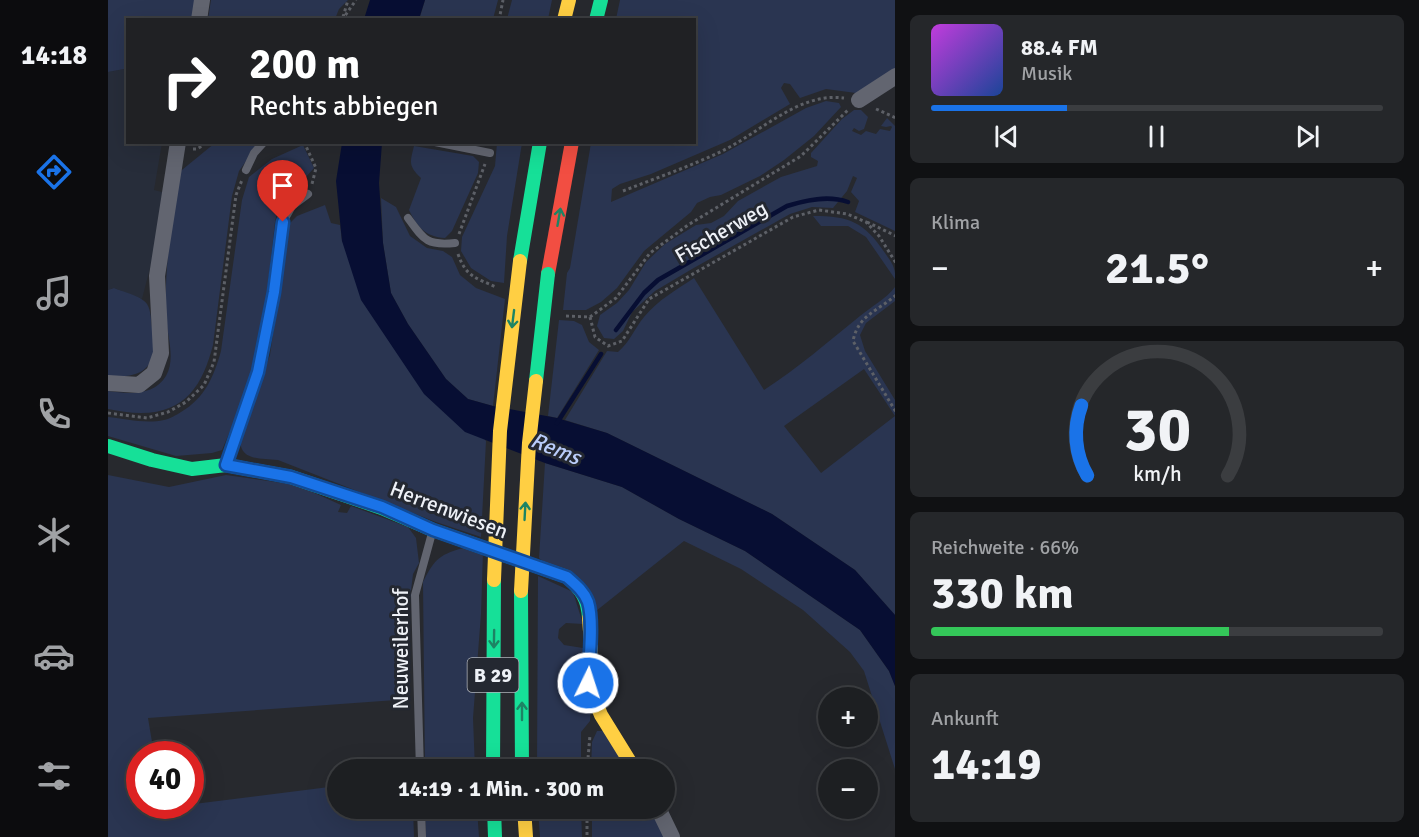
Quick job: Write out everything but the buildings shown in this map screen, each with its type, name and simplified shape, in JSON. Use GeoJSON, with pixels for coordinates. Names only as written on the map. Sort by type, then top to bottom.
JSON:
{"type":"FeatureCollection","features":[{"type":"Feature","properties":{"kind":"main road"},"geometry":{"type":"LineString","coordinates":[[564,18],[569,0]]}},
{"type":"Feature","properties":{"kind":"main road"},"geometry":{"type":"LineString","coordinates":[[596,18],[600,0]]}},
{"type":"Feature","properties":{"kind":"main road","name":"B 29"},"geometry":{"type":"LineString","coordinates":[[493,759],[494,580],[500,431],[520,261],[540,144]]}},
{"type":"Feature","properties":{"kind":"main road","name":"B 29"},"geometry":{"type":"LineString","coordinates":[[522,759],[521,591],[528,443],[548,274],[572,144]]}},
{"type":"Feature","properties":{"kind":"main road","name":"Herrenwiesen"},"geometry":{"type":"LineString","coordinates":[[108,446],[152,460],[192,469],[226,465],[291,477],[382,507],[433,530],[567,577],[581,589],[588,603],[591,645],[588,683],[602,715],[628,759]]}},
{"type":"Feature","properties":{"kind":"main road"},"geometry":{"type":"LineString","coordinates":[[494,819],[495,837]]}},
{"type":"Feature","properties":{"kind":"main road"},"geometry":{"type":"LineString","coordinates":[[525,819],[526,837]]}},
{"type":"Feature","properties":{"kind":"street"},"geometry":{"type":"LineString","coordinates":[[199,18],[202,0]]}},
{"type":"Feature","properties":{"kind":"street"},"geometry":{"type":"LineString","coordinates":[[859,100],[895,77]]}},
{"type":"Feature","properties":{"kind":"street"},"geometry":{"type":"LineString","coordinates":[[108,383],[139,386],[154,373],[161,353],[157,276],[178,144]]}},
{"type":"Feature","properties":{"kind":"street"},"geometry":{"type":"LineString","coordinates":[[663,819],[672,837]]}},
{"type":"Feature","properties":{"kind":"lane"},"geometry":{"type":"LineString","coordinates":[[246,170],[254,153],[262,144]]}},
{"type":"Feature","properties":{"kind":"lane"},"geometry":{"type":"LineString","coordinates":[[445,144],[490,153]]}},
{"type":"Feature","properties":{"kind":"lane"},"geometry":{"type":"LineString","coordinates":[[226,465],[258,372],[274,292],[283,222],[292,206],[308,194]]}},
{"type":"Feature","properties":{"kind":"lane"},"geometry":{"type":"LineString","coordinates":[[408,218],[423,239],[437,245],[455,243]]}},
{"type":"Feature","properties":{"kind":"lane","name":"Neuweilerhof"},"geometry":{"type":"LineString","coordinates":[[420,759],[415,595],[433,530]]}},
{"type":"Feature","properties":{"kind":"lane"},"geometry":{"type":"LineString","coordinates":[[421,819],[422,837]]}},
{"type":"Feature","properties":{"kind":"path"},"geometry":{"type":"LineString","coordinates":[[342,18],[348,0]]}},
{"type":"Feature","properties":{"kind":"path"},"geometry":{"type":"LineString","coordinates":[[343,18],[356,0]]}},
{"type":"Feature","properties":{"kind":"path"},"geometry":{"type":"LineString","coordinates":[[499,18],[503,0]]}},
{"type":"Feature","properties":{"kind":"path"},"geometry":{"type":"LineString","coordinates":[[623,191],[723,151],[807,102],[833,97],[859,100],[895,118]]}},
{"type":"Feature","properties":{"kind":"path"},"geometry":{"type":"LineString","coordinates":[[562,315],[590,317],[616,298],[650,253],[687,225],[801,156],[859,100]]}},
{"type":"Feature","properties":{"kind":"path"},"geometry":{"type":"LineString","coordinates":[[305,144],[316,168],[308,194]]}},
{"type":"Feature","properties":{"kind":"path"},"geometry":{"type":"LineString","coordinates":[[490,153],[455,243],[461,262],[472,278],[501,289]]}},
{"type":"Feature","properties":{"kind":"path"},"geometry":{"type":"LineString","coordinates":[[108,413],[147,418],[168,412],[186,402],[204,385],[214,362],[236,195],[246,170]]}},
{"type":"Feature","properties":{"kind":"path","name":"Fischerweg"},"geometry":{"type":"LineString","coordinates":[[590,317],[595,337],[608,346],[622,341],[649,299],[793,217],[819,210],[847,214],[866,222]]}},
{"type":"Feature","properties":{"kind":"path"},"geometry":{"type":"LineString","coordinates":[[866,222],[895,236]]}},
{"type":"Feature","properties":{"kind":"path"},"geometry":{"type":"LineString","coordinates":[[866,222],[879,236],[895,261]]}},
{"type":"Feature","properties":{"kind":"path"},"geometry":{"type":"LineString","coordinates":[[895,296],[863,319],[855,328],[853,341],[895,409]]}},
{"type":"Feature","properties":{"kind":"path"},"geometry":{"type":"LineString","coordinates":[[587,759],[588,737],[602,715]]}},
{"type":"Feature","properties":{"kind":"path"},"geometry":{"type":"LineString","coordinates":[[587,819],[587,837]]}},
{"type":"Feature","properties":{"kind":"shaded area"},"geometry":{"type":"Polygon","coordinates":[[[108,0],[198,0],[194,18],[126,18],[126,64],[124,69],[108,72],[108,0]]]}},
{"type":"Feature","properties":{"kind":"shaded area"},"geometry":{"type":"Polygon","coordinates":[[[211,0],[348,0],[339,9],[335,18],[208,18],[211,0]]]}},
{"type":"Feature","properties":{"kind":"shaded area"},"geometry":{"type":"Polygon","coordinates":[[[425,0],[498,0],[493,18],[420,18],[425,0]]]}},
{"type":"Feature","properties":{"kind":"shaded area"},"geometry":{"type":"Polygon","coordinates":[[[512,0],[552,0],[548,18],[507,18],[512,0]]]}},
{"type":"Feature","properties":{"kind":"shaded area"},"geometry":{"type":"Polygon","coordinates":[[[620,0],[895,0],[895,70],[856,93],[826,89],[800,98],[790,84],[784,83],[781,88],[790,104],[730,140],[612,189],[611,202],[723,154],[806,108],[826,101],[839,103],[841,107],[814,136],[760,176],[721,195],[697,203],[691,212],[644,251],[617,288],[601,302],[586,310],[563,310],[567,273],[570,268],[591,144],[696,144],[696,18],[616,18],[620,0]]]}},
{"type":"Feature","properties":{"kind":"shaded area"},"geometry":{"type":"Polygon","coordinates":[[[126,64],[126,144],[162,144],[154,190],[166,193],[142,299],[114,288],[108,290],[108,72],[124,69],[126,64]]]}},
{"type":"Feature","properties":{"kind":"shaded area"},"geometry":{"type":"Polygon","coordinates":[[[854,110],[861,110],[868,117],[864,129],[859,131],[854,128],[852,131],[861,135],[866,131],[876,134],[880,129],[890,131],[891,126],[881,126],[887,118],[895,126],[895,231],[855,212],[859,201],[851,192],[857,178],[853,176],[847,191],[833,208],[812,207],[790,214],[692,269],[655,291],[632,312],[623,331],[614,339],[604,338],[597,326],[600,315],[617,303],[629,290],[646,262],[665,244],[696,225],[711,223],[724,216],[738,201],[781,177],[817,166],[818,161],[811,157],[811,153],[842,119],[854,110]]]}},
{"type":"Feature","properties":{"kind":"shaded area"},"geometry":{"type":"Polygon","coordinates":[[[214,144],[258,144],[239,171],[232,196],[213,345],[198,384],[181,402],[157,412],[141,413],[108,409],[108,391],[132,393],[148,390],[161,383],[169,369],[171,355],[166,317],[166,281],[177,174],[214,144]]]}},
{"type":"Feature","properties":{"kind":"shaded area"},"geometry":{"type":"Polygon","coordinates":[[[497,144],[522,144],[507,236],[504,283],[491,281],[471,268],[461,251],[462,237],[495,166],[497,144]]]}},
{"type":"Feature","properties":{"kind":"shaded area"},"geometry":{"type":"Polygon","coordinates":[[[303,145],[314,168],[305,178],[290,186],[280,199],[275,222],[262,338],[252,379],[222,450],[176,456],[108,436],[108,417],[143,421],[166,419],[175,416],[189,406],[207,386],[221,351],[242,200],[249,177],[272,159],[303,145]]]}},
{"type":"Feature","properties":{"kind":"shaded area"},"geometry":{"type":"Polygon","coordinates":[[[414,146],[473,156],[479,162],[478,173],[452,231],[445,238],[432,236],[423,230],[409,210],[421,178],[411,164],[414,146]]]}},
{"type":"Feature","properties":{"kind":"shaded area"},"geometry":{"type":"Polygon","coordinates":[[[381,198],[396,207],[410,236],[427,248],[443,251],[452,257],[460,275],[476,288],[505,299],[493,406],[468,399],[446,379],[408,324],[391,293],[383,243],[381,198]]]}},
{"type":"Feature","properties":{"kind":"shaded area"},"geometry":{"type":"Polygon","coordinates":[[[325,205],[331,223],[340,225],[342,241],[486,441],[481,537],[436,522],[278,460],[249,456],[242,448],[241,432],[270,355],[289,224],[297,216],[325,205]]]}},
{"type":"Feature","properties":{"kind":"shaded area"},"geometry":{"type":"Polygon","coordinates":[[[813,216],[837,217],[863,228],[891,262],[895,271],[895,279],[866,237],[848,226],[821,226],[813,216]]]}},
{"type":"Feature","properties":{"kind":"shaded area"},"geometry":{"type":"Polygon","coordinates":[[[694,278],[764,390],[789,373],[895,287],[895,301],[866,323],[860,335],[865,351],[895,400],[895,416],[895,615],[855,570],[772,514],[607,433],[565,420],[607,351],[618,352],[655,305],[694,278]],[[864,369],[784,426],[821,473],[895,416],[864,369]]]}},
{"type":"Feature","properties":{"kind":"shaded area"},"geometry":{"type":"Polygon","coordinates":[[[114,288],[145,301],[150,312],[154,340],[151,360],[147,367],[132,375],[108,376],[108,290],[114,288]]]}},
{"type":"Feature","properties":{"kind":"shaded area"},"geometry":{"type":"Polygon","coordinates":[[[559,320],[574,321],[582,325],[589,342],[599,350],[557,418],[548,416],[559,320]]]}},
{"type":"Feature","properties":{"kind":"shaded area"},"geometry":{"type":"Polygon","coordinates":[[[545,463],[622,487],[679,519],[745,551],[860,630],[889,671],[895,686],[895,769],[878,715],[878,687],[869,687],[864,671],[850,652],[803,610],[741,569],[684,541],[596,611],[539,558],[545,463]]]}},
{"type":"Feature","properties":{"kind":"shaded area"},"geometry":{"type":"Polygon","coordinates":[[[108,475],[169,487],[226,475],[297,485],[341,505],[338,512],[347,513],[351,506],[408,527],[416,538],[419,563],[413,574],[409,607],[410,699],[148,718],[152,741],[126,741],[126,819],[204,819],[204,803],[327,787],[327,819],[413,819],[414,837],[108,837],[108,475]]]}},
{"type":"Feature","properties":{"kind":"shaded area"},"geometry":{"type":"Polygon","coordinates":[[[467,547],[483,551],[473,718],[475,759],[425,759],[423,582],[435,562],[450,552],[467,547]]]}},
{"type":"Feature","properties":{"kind":"shaded area"},"geometry":{"type":"Polygon","coordinates":[[[538,576],[573,592],[583,624],[566,623],[559,629],[558,638],[564,645],[583,648],[591,708],[590,721],[581,732],[581,759],[537,759],[538,576]]]}},
{"type":"Feature","properties":{"kind":"shaded area"},"geometry":{"type":"Polygon","coordinates":[[[597,731],[605,731],[624,759],[591,759],[592,742],[597,731]]]}},
{"type":"Feature","properties":{"kind":"shaded area"},"geometry":{"type":"Polygon","coordinates":[[[425,819],[478,819],[479,837],[426,837],[425,819]]]}},
{"type":"Feature","properties":{"kind":"shaded area"},"geometry":{"type":"Polygon","coordinates":[[[539,819],[581,819],[582,837],[540,837],[539,819]]]}},
{"type":"Feature","properties":{"kind":"shaded area"},"geometry":{"type":"Polygon","coordinates":[[[592,819],[658,819],[667,837],[592,837],[592,819]]]}},
{"type":"Feature","properties":{"kind":"water"},"geometry":{"type":"Polygon","coordinates":[[[370,0],[425,0],[419,18],[364,18],[370,0]]]}},
{"type":"Feature","properties":{"kind":"water","name":"Rems"},"geometry":{"type":"Polygon","coordinates":[[[342,144],[382,144],[379,183],[383,243],[391,293],[408,324],[446,379],[468,399],[557,418],[607,433],[772,514],[855,570],[895,615],[895,686],[889,671],[860,630],[745,551],[679,519],[622,487],[545,463],[465,432],[424,394],[361,300],[342,241],[336,181],[342,144]]]}},
{"type":"Feature","properties":{"kind":"waterway"},"geometry":{"type":"LineString","coordinates":[[616,330],[644,293],[658,280],[787,206],[809,200],[825,199],[848,202]]}},
{"type":"Feature","properties":{"kind":"waterway","name":"Rems"},"geometry":{"type":"LineString","coordinates":[[557,423],[601,354]]}},
{"type":"Feature","properties":{"kind":"traffic: fast"},"geometry":{"type":"LineString","coordinates":[[596,18],[601,0]]}},
{"type":"Feature","properties":{"kind":"traffic: fast"},"geometry":{"type":"LineString","coordinates":[[520,261],[540,144]]}},
{"type":"Feature","properties":{"kind":"traffic: fast"},"geometry":{"type":"LineString","coordinates":[[536,381],[548,274]]}},
{"type":"Feature","properties":{"kind":"traffic: fast"},"geometry":{"type":"LineString","coordinates":[[108,446],[152,460],[192,469],[226,465],[291,477],[382,508],[433,530],[567,577],[583,595],[589,618]]}},
{"type":"Feature","properties":{"kind":"traffic: fast"},"geometry":{"type":"LineString","coordinates":[[493,759],[494,580]]}},
{"type":"Feature","properties":{"kind":"traffic: fast"},"geometry":{"type":"LineString","coordinates":[[521,591],[522,759]]}},
{"type":"Feature","properties":{"kind":"traffic: fast"},"geometry":{"type":"LineString","coordinates":[[494,819],[495,837]]}},
{"type":"Feature","properties":{"kind":"traffic: slow"},"geometry":{"type":"LineString","coordinates":[[564,18],[569,0]]}},
{"type":"Feature","properties":{"kind":"traffic: slow"},"geometry":{"type":"LineString","coordinates":[[494,580],[500,431],[520,261]]}},
{"type":"Feature","properties":{"kind":"traffic: slow"},"geometry":{"type":"LineString","coordinates":[[521,591],[529,443],[536,381]]}},
{"type":"Feature","properties":{"kind":"traffic: slow"},"geometry":{"type":"LineString","coordinates":[[589,618],[591,645],[588,683],[601,715],[628,759]]}},
{"type":"Feature","properties":{"kind":"traffic: slow"},"geometry":{"type":"LineString","coordinates":[[525,819],[526,837]]}},
{"type":"Feature","properties":{"kind":"traffic: jam"},"geometry":{"type":"LineString","coordinates":[[548,274],[572,144]]}},
{"type":"Feature","properties":{"kind":"route"},"geometry":{"type":"LineString","coordinates":[[283,222],[274,292],[258,372],[226,465],[291,477],[382,507],[433,530],[567,577],[581,589],[588,603],[591,645],[588,683]]}}]}
